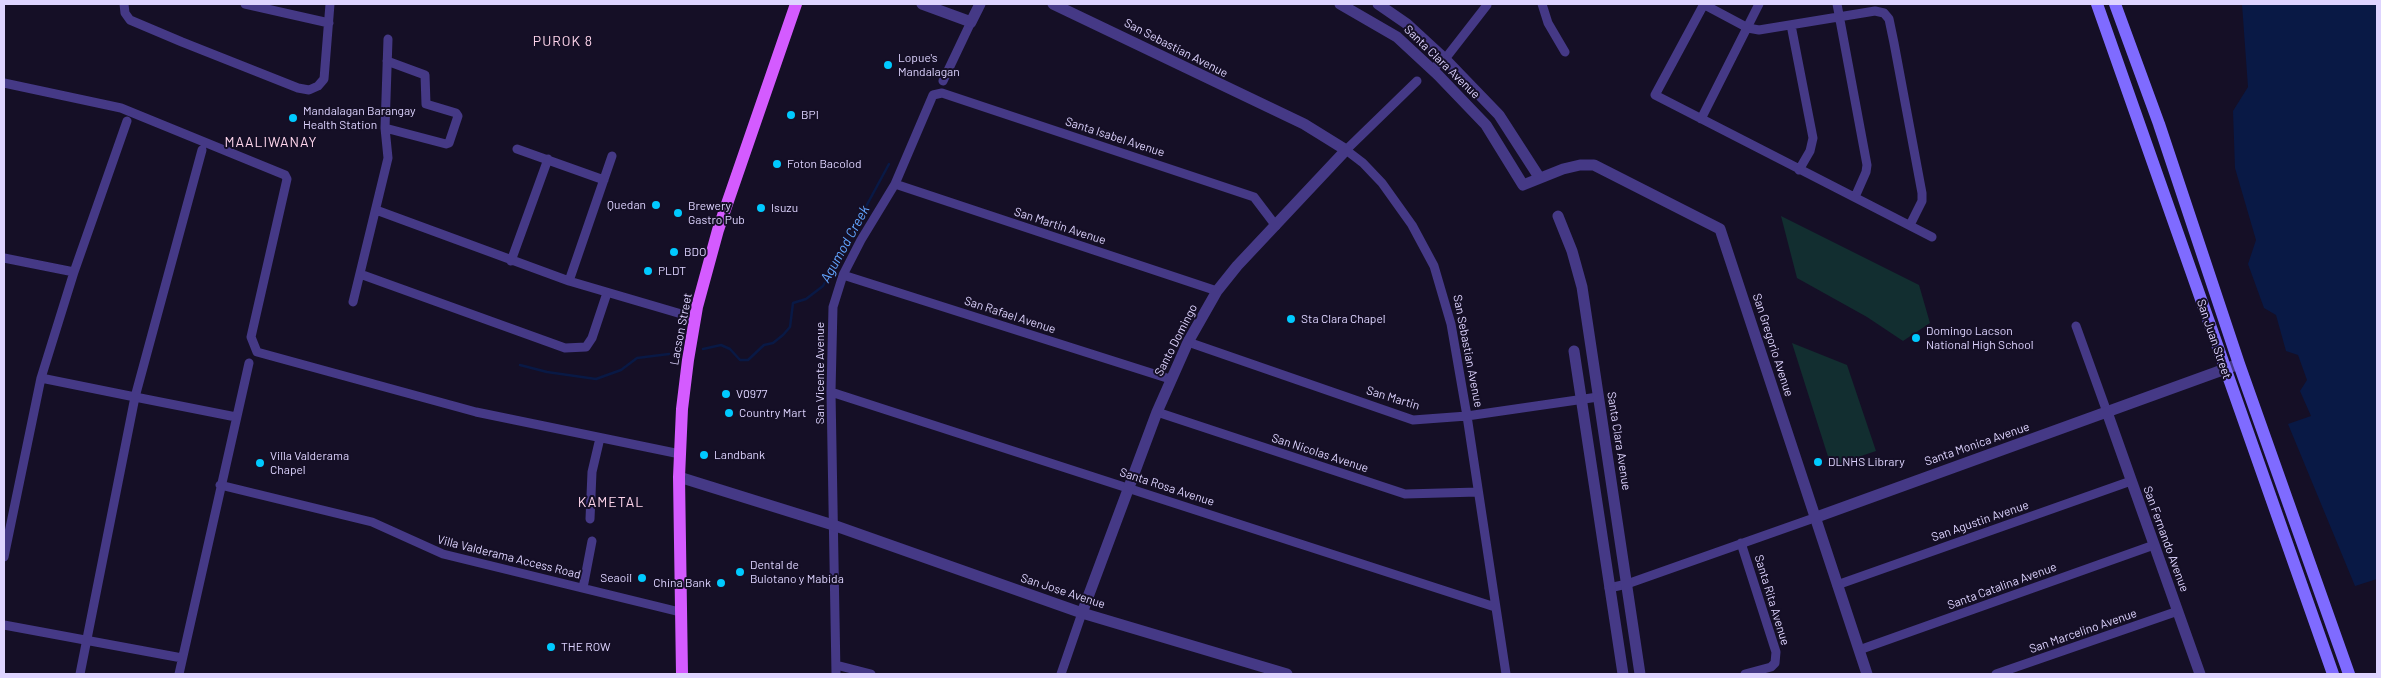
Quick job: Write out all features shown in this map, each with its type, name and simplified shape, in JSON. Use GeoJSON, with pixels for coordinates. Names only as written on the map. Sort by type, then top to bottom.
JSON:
{"type":"FeatureCollection","features":[{"type":"Feature","properties":{"kind":"main road","name":"Lacson Street"},"geometry":{"type":"LineString","coordinates":[[682,674],[679,477],[682,409],[695,318],[718,230],[796,4]]}},
{"type":"Feature","properties":{"kind":"main road","name":"San Juan Street"},"geometry":{"type":"LineString","coordinates":[[2097,4],[2224,369],[2334,674]]}},
{"type":"Feature","properties":{"kind":"main road","name":"San Juan Street"},"geometry":{"type":"LineString","coordinates":[[2115,4],[2190,211],[2239,364],[2349,674]]}},
{"type":"Feature","properties":{"kind":"main road"},"geometry":{"type":"LineString","coordinates":[[2171,216],[2190,211]]}},
{"type":"Feature","properties":{"kind":"street"},"geometry":{"type":"LineString","coordinates":[[124,4],[125,13],[130,20],[306,90],[318,86],[324,78],[330,4]]}},
{"type":"Feature","properties":{"kind":"street"},"geometry":{"type":"LineString","coordinates":[[245,4],[329,23]]}},
{"type":"Feature","properties":{"kind":"street"},"geometry":{"type":"LineString","coordinates":[[922,4],[971,22]]}},
{"type":"Feature","properties":{"kind":"street"},"geometry":{"type":"LineString","coordinates":[[944,81],[980,4]]}},
{"type":"Feature","properties":{"kind":"street","name":"San Sebastian Avenue"},"geometry":{"type":"LineString","coordinates":[[1053,4],[1304,124],[1363,163],[1386,188],[1412,225],[1434,266],[1449,318],[1467,416],[1506,674]]}},
{"type":"Feature","properties":{"kind":"street","name":"Santa Clara Avenue"},"geometry":{"type":"LineString","coordinates":[[1340,4],[1398,37],[1432,69],[1486,125],[1523,185]]}},
{"type":"Feature","properties":{"kind":"street","name":"Santa Clara Avenue"},"geometry":{"type":"LineString","coordinates":[[1378,4],[1407,24],[1445,59],[1499,115],[1539,178]]}},
{"type":"Feature","properties":{"kind":"street"},"geometry":{"type":"LineString","coordinates":[[1542,4],[1548,23],[1565,52]]}},
{"type":"Feature","properties":{"kind":"street"},"geometry":{"type":"LineString","coordinates":[[1910,225],[1922,200],[1922,193],[1889,19],[1884,13],[1875,11],[1759,30],[1748,28],[1703,4],[1655,95],[1932,237]]}},
{"type":"Feature","properties":{"kind":"street"},"geometry":{"type":"LineString","coordinates":[[1702,119],[1759,4]]}},
{"type":"Feature","properties":{"kind":"street"},"geometry":{"type":"LineString","coordinates":[[1837,4],[1867,165],[1866,172],[1854,197]]}},
{"type":"Feature","properties":{"kind":"street"},"geometry":{"type":"LineString","coordinates":[[1432,69],[1445,59],[1487,5]]}},
{"type":"Feature","properties":{"kind":"street"},"geometry":{"type":"LineString","coordinates":[[1791,25],[1813,138],[1810,151],[1799,170]]}},
{"type":"Feature","properties":{"kind":"street"},"geometry":{"type":"LineString","coordinates":[[353,302],[388,154],[385,128],[388,39]]}},
{"type":"Feature","properties":{"kind":"street"},"geometry":{"type":"LineString","coordinates":[[385,128],[446,144],[449,143],[458,116],[456,113],[426,104],[427,79],[425,74],[387,61]]}},
{"type":"Feature","properties":{"kind":"street","name":"Santo Domingo"},"geometry":{"type":"LineString","coordinates":[[1061,674],[1156,412],[1188,342],[1218,291],[1237,266],[1346,150],[1417,81]]}},
{"type":"Feature","properties":{"kind":"street"},"geometry":{"type":"LineString","coordinates":[[4,83],[121,108],[285,174],[287,179],[251,337],[257,352],[476,412],[680,454]]}},
{"type":"Feature","properties":{"kind":"street","name":"Santa Isabel Avenue"},"geometry":{"type":"LineString","coordinates":[[934,95],[942,93],[1254,197],[1276,226]]}},
{"type":"Feature","properties":{"kind":"street","name":"San Vicente Avenue"},"geometry":{"type":"LineString","coordinates":[[836,670],[831,392],[833,307],[843,275],[861,240],[895,184],[934,95]]}},
{"type":"Feature","properties":{"kind":"street"},"geometry":{"type":"LineString","coordinates":[[4,555],[41,378],[74,272],[127,121]]}},
{"type":"Feature","properties":{"kind":"street"},"geometry":{"type":"LineString","coordinates":[[517,149],[604,180]]}},
{"type":"Feature","properties":{"kind":"street"},"geometry":{"type":"LineString","coordinates":[[80,674],[135,397],[202,150]]}},
{"type":"Feature","properties":{"kind":"street"},"geometry":{"type":"LineString","coordinates":[[569,281],[612,156]]}},
{"type":"Feature","properties":{"kind":"street"},"geometry":{"type":"LineString","coordinates":[[511,261],[548,159]]}},
{"type":"Feature","properties":{"kind":"street","name":"San Gregorio Avenue"},"geometry":{"type":"LineString","coordinates":[[1523,185],[1574,166],[1594,165],[1720,229],[1867,674]]}},
{"type":"Feature","properties":{"kind":"street","name":"San Martin Avenue"},"geometry":{"type":"LineString","coordinates":[[895,184],[1218,291]]}},
{"type":"Feature","properties":{"kind":"street"},"geometry":{"type":"LineString","coordinates":[[376,210],[511,261],[607,294],[695,318]]}},
{"type":"Feature","properties":{"kind":"street","name":"Santa Clara Avenue"},"geometry":{"type":"LineString","coordinates":[[1558,216],[1572,251],[1582,287],[1640,674]]}},
{"type":"Feature","properties":{"kind":"street"},"geometry":{"type":"LineString","coordinates":[[4,258],[74,272]]}},
{"type":"Feature","properties":{"kind":"street"},"geometry":{"type":"LineString","coordinates":[[360,274],[565,348],[586,347],[592,338],[607,294]]}},
{"type":"Feature","properties":{"kind":"street","name":"San Rafael Avenue"},"geometry":{"type":"LineString","coordinates":[[843,275],[1170,379]]}},
{"type":"Feature","properties":{"kind":"street"},"geometry":{"type":"LineString","coordinates":[[2076,326],[2107,412]]}},
{"type":"Feature","properties":{"kind":"street","name":"San Martin"},"geometry":{"type":"LineString","coordinates":[[1188,342],[1413,420],[1467,416],[1581,401],[1598,397]]}},
{"type":"Feature","properties":{"kind":"street"},"geometry":{"type":"LineString","coordinates":[[1574,351],[1623,674]]}},
{"type":"Feature","properties":{"kind":"street"},"geometry":{"type":"LineString","coordinates":[[178,674],[249,363]]}},
{"type":"Feature","properties":{"kind":"street","name":"Santa Monica Avenue"},"geometry":{"type":"LineString","coordinates":[[1609,588],[1627,584],[1814,518],[2239,364]]}},
{"type":"Feature","properties":{"kind":"street"},"geometry":{"type":"LineString","coordinates":[[41,378],[236,418]]}},
{"type":"Feature","properties":{"kind":"street","name":"Santa Rosa Avenue"},"geometry":{"type":"LineString","coordinates":[[831,392],[1495,607]]}},
{"type":"Feature","properties":{"kind":"street","name":"San Nicolas Avenue"},"geometry":{"type":"LineString","coordinates":[[1156,412],[1405,494],[1478,492]]}},
{"type":"Feature","properties":{"kind":"street","name":"San Fernando Avenue"},"geometry":{"type":"LineString","coordinates":[[2107,412],[2200,674]]}},
{"type":"Feature","properties":{"kind":"street"},"geometry":{"type":"LineString","coordinates":[[590,519],[592,472],[600,438]]}},
{"type":"Feature","properties":{"kind":"street","name":"San Jose Avenue"},"geometry":{"type":"LineString","coordinates":[[679,477],[833,525],[1082,613],[1256,669],[1287,674]]}},
{"type":"Feature","properties":{"kind":"street","name":"San Agustin Avenue"},"geometry":{"type":"LineString","coordinates":[[1837,585],[2131,481]]}},
{"type":"Feature","properties":{"kind":"street","name":"Villa Valderama Access Road"},"geometry":{"type":"LineString","coordinates":[[220,485],[372,522],[443,554],[680,612]]}},
{"type":"Feature","properties":{"kind":"street"},"geometry":{"type":"LineString","coordinates":[[583,588],[592,541]]}},
{"type":"Feature","properties":{"kind":"street","name":"Santa Rita Avenue"},"geometry":{"type":"LineString","coordinates":[[1742,543],[1776,652],[1775,663],[1771,667],[1745,674]]}},
{"type":"Feature","properties":{"kind":"street","name":"Santa Catalina Avenue"},"geometry":{"type":"LineString","coordinates":[[1859,650],[2154,545]]}},
{"type":"Feature","properties":{"kind":"street","name":"San Marcelino Avenue"},"geometry":{"type":"LineString","coordinates":[[1996,674],[2178,611]]}},
{"type":"Feature","properties":{"kind":"street"},"geometry":{"type":"LineString","coordinates":[[4,625],[182,658]]}},
{"type":"Feature","properties":{"kind":"street"},"geometry":{"type":"LineString","coordinates":[[836,670],[871,674]]}},
{"type":"Feature","properties":{"kind":"green space"},"geometry":{"type":"Polygon","coordinates":[[[1781,216],[1919,285],[1930,323],[1903,341],[1867,317],[1797,278],[1781,216]]]}},
{"type":"Feature","properties":{"kind":"green space"},"geometry":{"type":"Polygon","coordinates":[[[1792,343],[1847,365],[1876,451],[1831,466],[1792,343]]]}},
{"type":"Feature","properties":{"kind":"water"},"geometry":{"type":"Polygon","coordinates":[[[2242,4],[2377,4],[2377,579],[2355,586],[2288,424],[2311,416],[2300,391],[2307,380],[2298,355],[2286,351],[2276,315],[2264,308],[2248,264],[2256,240],[2235,168],[2233,111],[2248,87],[2242,4]]]}},
{"type":"Feature","properties":{"kind":"waterway","name":"Agumod Creek"},"geometry":{"type":"LineString","coordinates":[[703,349],[721,345],[730,349],[740,360],[748,360],[764,345],[773,343],[783,335],[790,327],[793,303],[806,299],[823,286],[889,164]]}},
{"type":"Feature","properties":{"kind":"waterway","name":"Agumod Creek"},"geometry":{"type":"LineString","coordinates":[[520,365],[547,372],[596,379],[621,370],[637,358],[669,354]]}},
{"type":"Feature","properties":{"kind":"place","name":"Lopue's Mandalagan"},"geometry":{"type":"Point","coordinates":[888,65]}},
{"type":"Feature","properties":{"kind":"place","name":"BPI"},"geometry":{"type":"Point","coordinates":[791,115]}},
{"type":"Feature","properties":{"kind":"place","name":"Mandalagan Barangay Health Station"},"geometry":{"type":"Point","coordinates":[293,118]}},
{"type":"Feature","properties":{"kind":"place","name":"Foton Bacolod"},"geometry":{"type":"Point","coordinates":[777,164]}},
{"type":"Feature","properties":{"kind":"place","name":"Quedan"},"geometry":{"type":"Point","coordinates":[656,205]}},
{"type":"Feature","properties":{"kind":"place","name":"Isuzu"},"geometry":{"type":"Point","coordinates":[761,208]}},
{"type":"Feature","properties":{"kind":"place","name":"Brewery Gastro Pub"},"geometry":{"type":"Point","coordinates":[678,213]}},
{"type":"Feature","properties":{"kind":"place","name":"BDO"},"geometry":{"type":"Point","coordinates":[674,252]}},
{"type":"Feature","properties":{"kind":"place","name":"PLDT"},"geometry":{"type":"Point","coordinates":[648,271]}},
{"type":"Feature","properties":{"kind":"place","name":"Sta Clara Chapel"},"geometry":{"type":"Point","coordinates":[1291,319]}},
{"type":"Feature","properties":{"kind":"place","name":"Domingo Lacson National High School"},"geometry":{"type":"Point","coordinates":[1916,338]}},
{"type":"Feature","properties":{"kind":"place","name":"V0977"},"geometry":{"type":"Point","coordinates":[726,394]}},
{"type":"Feature","properties":{"kind":"place","name":"Country Mart"},"geometry":{"type":"Point","coordinates":[729,413]}},
{"type":"Feature","properties":{"kind":"place","name":"Landbank"},"geometry":{"type":"Point","coordinates":[704,455]}},
{"type":"Feature","properties":{"kind":"place","name":"DLNHS Library"},"geometry":{"type":"Point","coordinates":[1818,462]}},
{"type":"Feature","properties":{"kind":"place","name":"Villa Valderama Chapel"},"geometry":{"type":"Point","coordinates":[260,463]}},
{"type":"Feature","properties":{"kind":"place","name":"Dental de Bulotano y Mabida"},"geometry":{"type":"Point","coordinates":[740,572]}},
{"type":"Feature","properties":{"kind":"place","name":"Seaoil"},"geometry":{"type":"Point","coordinates":[642,578]}},
{"type":"Feature","properties":{"kind":"place","name":"China Bank"},"geometry":{"type":"Point","coordinates":[721,583]}},
{"type":"Feature","properties":{"kind":"place","name":"THE ROW"},"geometry":{"type":"Point","coordinates":[551,647]}},
{"type":"Feature","properties":{"kind":"district","name":"PUROK 8"},"geometry":{"type":"Point","coordinates":[563,41]}},
{"type":"Feature","properties":{"kind":"district","name":"MAALIWANAY"},"geometry":{"type":"Point","coordinates":[271,142]}},
{"type":"Feature","properties":{"kind":"district","name":"KAMETAL"},"geometry":{"type":"Point","coordinates":[611,502]}}]}
